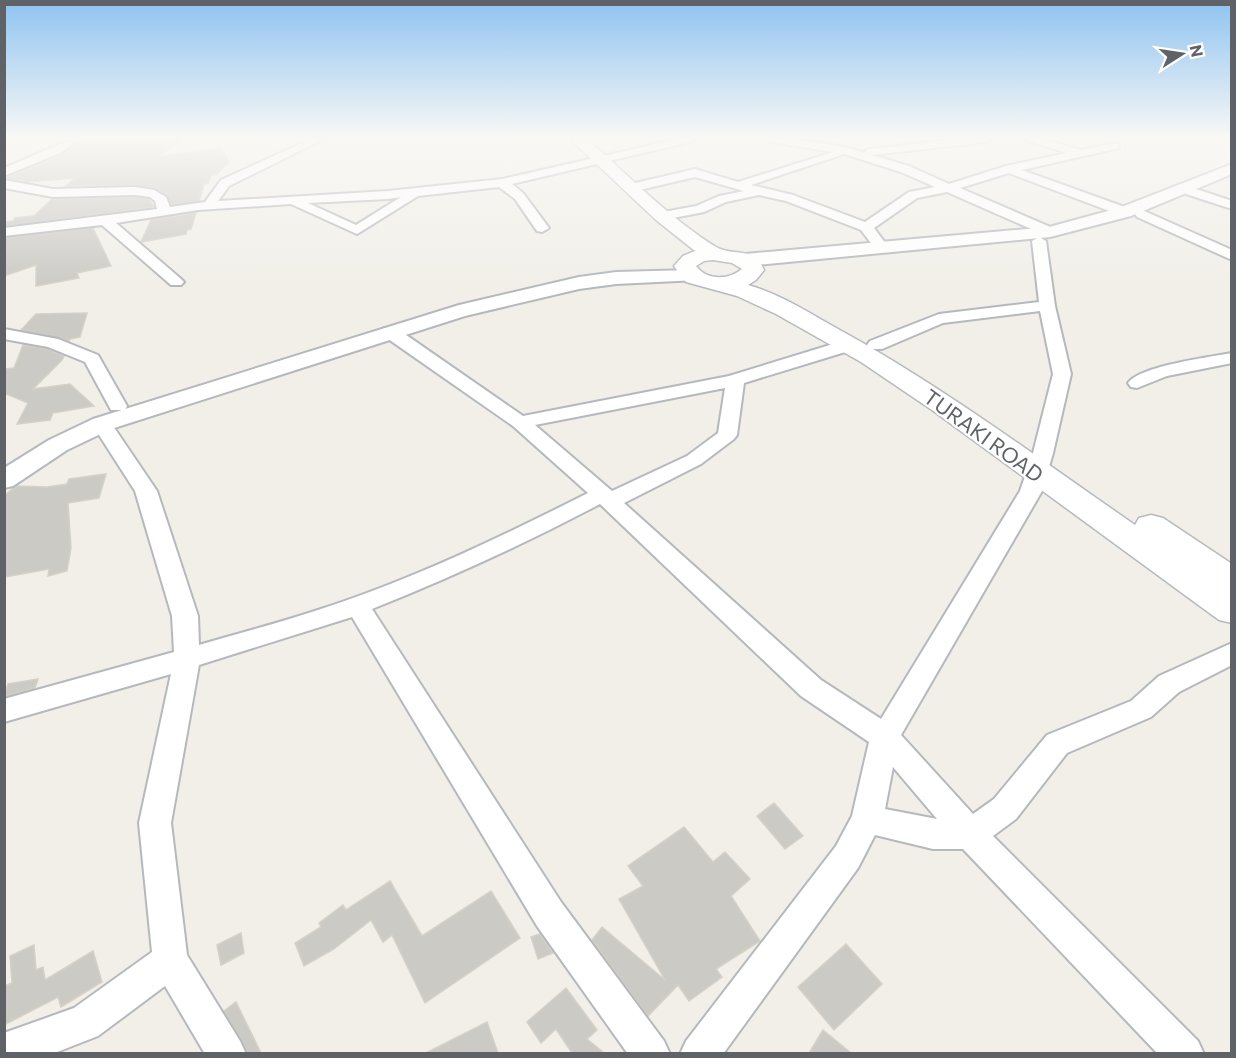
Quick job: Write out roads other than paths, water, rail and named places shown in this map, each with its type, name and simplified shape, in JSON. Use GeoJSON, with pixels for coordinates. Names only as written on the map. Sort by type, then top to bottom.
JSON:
{"type":"FeatureCollection","features":[{"type":"Feature","properties":{"kind":"main road"},"geometry":{"type":"LineString","coordinates":[[620,188],[673,242],[688,268],[705,282],[742,273],[730,255],[698,256],[688,268]]}},
{"type":"Feature","properties":{"kind":"main road"},"geometry":{"type":"LineString","coordinates":[[631,188],[713,254]]}},
{"type":"Feature","properties":{"kind":"main road","name":"TURAKI ROAD"},"geometry":{"type":"LineString","coordinates":[[742,273],[745,291],[862,345],[942,404],[1040,463],[1232,610]]}},
{"type":"Feature","properties":{"kind":"main road"},"geometry":{"type":"LineString","coordinates":[[1040,463],[1232,581]]}},
{"type":"Feature","properties":{"kind":"street"},"geometry":{"type":"LineString","coordinates":[[28,188],[53,193],[145,192],[154,194],[161,200],[165,212]]}},
{"type":"Feature","properties":{"kind":"street"},"geometry":{"type":"LineString","coordinates":[[209,205],[221,188]]}},
{"type":"Feature","properties":{"kind":"street"},"geometry":{"type":"LineString","coordinates":[[4,232],[105,221],[209,205],[452,188]]}},
{"type":"Feature","properties":{"kind":"street"},"geometry":{"type":"LineString","coordinates":[[509,188],[519,196],[542,228]]}},
{"type":"Feature","properties":{"kind":"street"},"geometry":{"type":"LineString","coordinates":[[751,188],[789,198],[866,227],[882,248]]}},
{"type":"Feature","properties":{"kind":"street"},"geometry":{"type":"LineString","coordinates":[[866,227],[913,195],[944,188]]}},
{"type":"Feature","properties":{"kind":"street"},"geometry":{"type":"LineString","coordinates":[[954,188],[1044,236]]}},
{"type":"Feature","properties":{"kind":"street"},"geometry":{"type":"LineString","coordinates":[[1065,188],[1134,213],[1232,256]]}},
{"type":"Feature","properties":{"kind":"street"},"geometry":{"type":"LineString","coordinates":[[1134,213],[1188,188]]}},
{"type":"Feature","properties":{"kind":"street"},"geometry":{"type":"LineString","coordinates":[[742,273],[882,248],[1080,233],[1196,188]]}},
{"type":"Feature","properties":{"kind":"street"},"geometry":{"type":"LineString","coordinates":[[663,216],[699,209],[723,199],[760,191]]}},
{"type":"Feature","properties":{"kind":"street"},"geometry":{"type":"LineString","coordinates":[[1190,191],[1232,205]]}},
{"type":"Feature","properties":{"kind":"street"},"geometry":{"type":"LineString","coordinates":[[291,201],[357,230],[419,192]]}},
{"type":"Feature","properties":{"kind":"street"},"geometry":{"type":"LineString","coordinates":[[105,221],[176,282]]}},
{"type":"Feature","properties":{"kind":"street"},"geometry":{"type":"LineString","coordinates":[[742,273],[1044,236]]}},
{"type":"Feature","properties":{"kind":"street"},"geometry":{"type":"LineString","coordinates":[[699,1053],[847,857],[867,819],[885,737],[1031,491],[1062,374],[1047,306],[1044,236]]}},
{"type":"Feature","properties":{"kind":"street"},"geometry":{"type":"LineString","coordinates":[[4,480],[110,414],[459,311],[579,283],[688,268]]}},
{"type":"Feature","properties":{"kind":"street"},"geometry":{"type":"LineString","coordinates":[[4,463],[36,444],[110,414],[424,310],[493,292],[589,273],[688,268]]}},
{"type":"Feature","properties":{"kind":"street"},"geometry":{"type":"LineString","coordinates":[[520,422],[661,397],[736,379],[862,345],[939,319],[1047,306]]}},
{"type":"Feature","properties":{"kind":"street"},"geometry":{"type":"LineString","coordinates":[[390,332],[520,422],[606,497],[811,688],[885,737],[970,834],[1185,1053]]}},
{"type":"Feature","properties":{"kind":"street"},"geometry":{"type":"LineString","coordinates":[[4,334],[52,343],[92,359],[110,414],[146,491],[185,616],[187,660],[155,823],[170,960],[227,1053]]}},
{"type":"Feature","properties":{"kind":"street"},"geometry":{"type":"LineString","coordinates":[[1137,383],[1161,372],[1232,358]]}},
{"type":"Feature","properties":{"kind":"street"},"geometry":{"type":"LineString","coordinates":[[4,711],[187,660],[327,617],[444,571],[606,497],[694,460],[728,435],[736,379]]}},
{"type":"Feature","properties":{"kind":"street"},"geometry":{"type":"LineString","coordinates":[[357,606],[549,914],[651,1053]]}},
{"type":"Feature","properties":{"kind":"street"},"geometry":{"type":"LineString","coordinates":[[867,819],[933,834],[970,834],[1005,809],[1057,744],[1141,709],[1169,684],[1232,653]]}},
{"type":"Feature","properties":{"kind":"street"},"geometry":{"type":"LineString","coordinates":[[4,1052],[85,1023],[170,960]]}}]}
